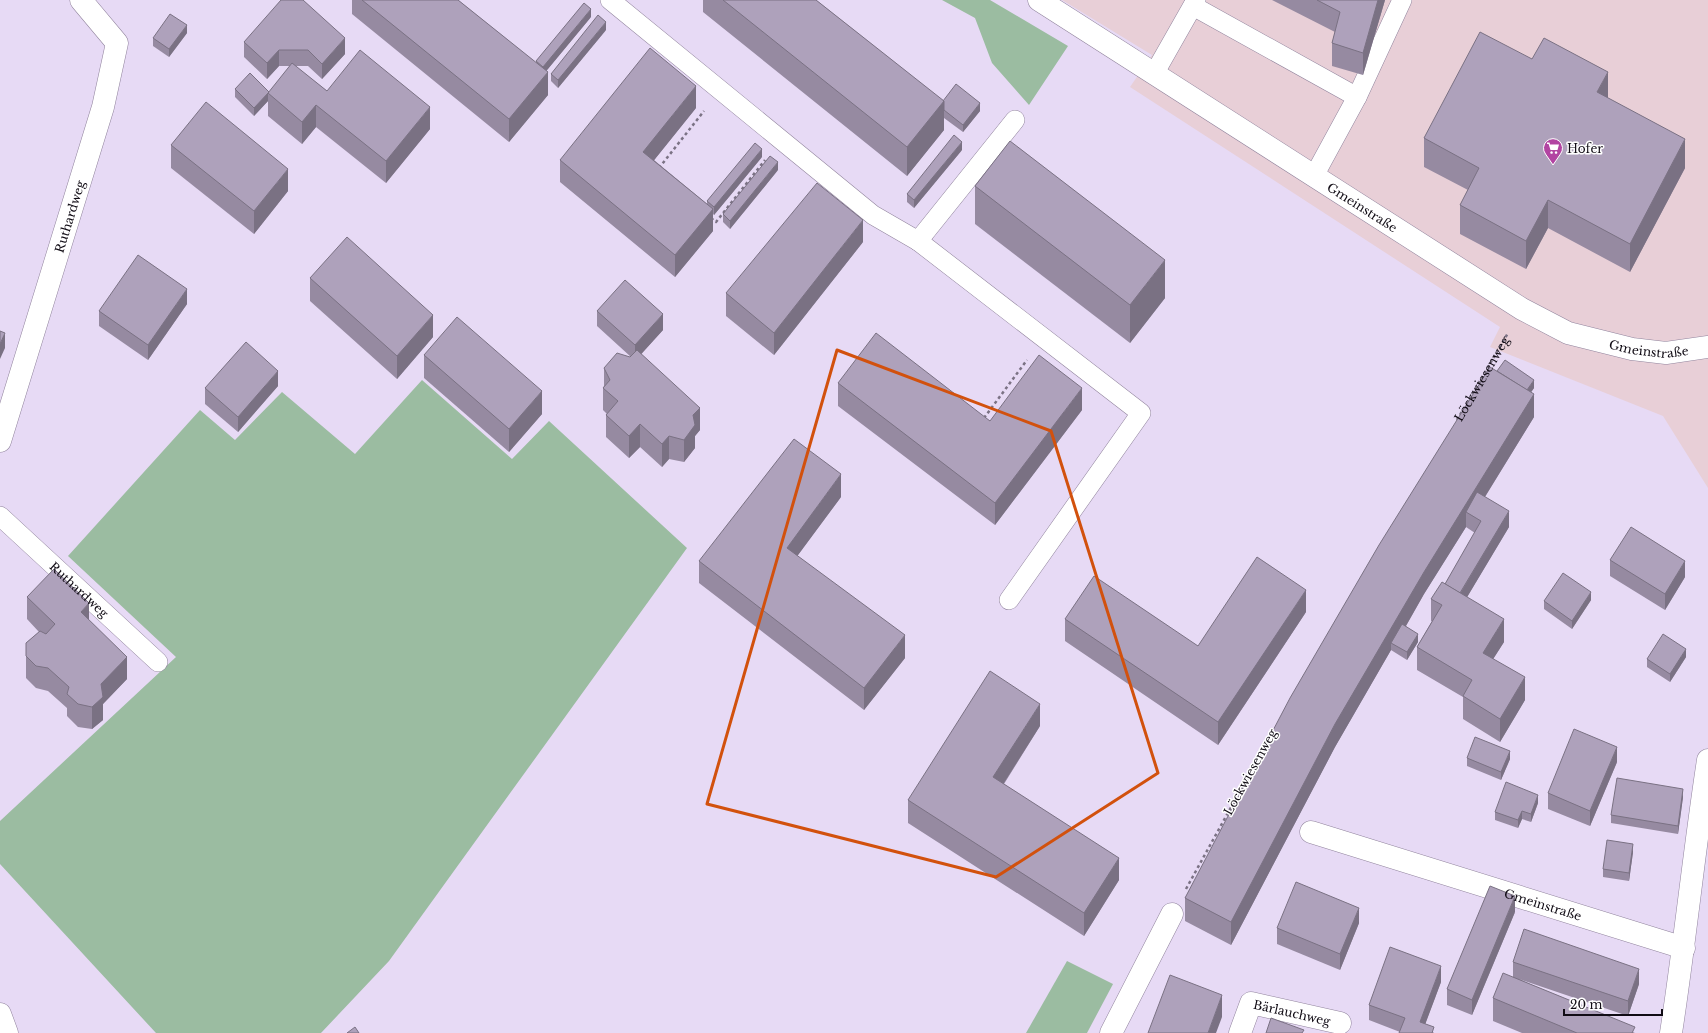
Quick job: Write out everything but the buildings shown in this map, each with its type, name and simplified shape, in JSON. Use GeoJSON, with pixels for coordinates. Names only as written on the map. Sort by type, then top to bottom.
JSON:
{"type":"FeatureCollection","features":[{"type":"Feature","properties":{"kind":"street","name":"Ruthardweg"},"geometry":{"type":"LineString","coordinates":[[0,441],[103,108],[117,43],[81,0]]}},
{"type":"Feature","properties":{"kind":"street","name":"Gmeinstraße"},"geometry":{"type":"LineString","coordinates":[[1039,0],[1522,310],[1568,333],[1632,349],[1666,352],[1702,349],[1708,347]]}},
{"type":"Feature","properties":{"kind":"street"},"geometry":{"type":"LineString","coordinates":[[1670,1033],[1684,948],[1700,809],[1708,760]]}},
{"type":"Feature","properties":{"kind":"street","name":"Gmeinstraße"},"geometry":{"type":"LineString","coordinates":[[1311,832],[1684,948]]}},
{"type":"Feature","properties":{"kind":"street"},"geometry":{"type":"LineString","coordinates":[[1111,1033],[1172,914]]}},
{"type":"Feature","properties":{"kind":"street","name":"Bärlauchweg"},"geometry":{"type":"LineString","coordinates":[[1240,1033],[1251,1003],[1340,1023]]}},
{"type":"Feature","properties":{"kind":"street"},"geometry":{"type":"LineString","coordinates":[[0,1014],[7,1033]]}},
{"type":"Feature","properties":{"kind":"lane"},"geometry":{"type":"LineString","coordinates":[[610,0],[873,215],[918,241],[1043,339],[1141,413],[1009,600]]}},
{"type":"Feature","properties":{"kind":"lane"},"geometry":{"type":"LineString","coordinates":[[1314,176],[1357,97],[1402,0]]}},
{"type":"Feature","properties":{"kind":"lane"},"geometry":{"type":"LineString","coordinates":[[1154,74],[1194,3],[1357,97]]}},
{"type":"Feature","properties":{"kind":"lane"},"geometry":{"type":"LineString","coordinates":[[918,241],[1015,120]]}},
{"type":"Feature","properties":{"kind":"lane","name":"Ruthardweg"},"geometry":{"type":"LineString","coordinates":[[0,516],[158,662]]}},
{"type":"Feature","properties":{"kind":"path"},"geometry":{"type":"LineString","coordinates":[[656,173],[720,90]]}},
{"type":"Feature","properties":{"kind":"path"},"geometry":{"type":"LineString","coordinates":[[710,217],[716,222],[781,140]]}},
{"type":"Feature","properties":{"kind":"path","name":"Löckwiesenweg"},"geometry":{"type":"LineString","coordinates":[[1454,425],[1522,310]]}},
{"type":"Feature","properties":{"kind":"path"},"geometry":{"type":"LineString","coordinates":[[984,419],[1043,339]]}},
{"type":"Feature","properties":{"kind":"path","name":"Löckwiesenweg"},"geometry":{"type":"LineString","coordinates":[[1172,914],[1277,724]]}},
{"type":"Feature","properties":{"kind":"highlighted area"},"geometry":{"type":"Polygon","coordinates":[[[837,350],[1051,431],[1158,773],[996,877],[707,804],[837,350]]]}},
{"type":"Feature","properties":{"kind":"shaded area"},"geometry":{"type":"Polygon","coordinates":[[[1062,0],[1708,0],[1708,488],[1663,416],[1490,347],[1500,327],[1130,87],[1152,55],[1062,0]]]}},
{"type":"Feature","properties":{"kind":"green space"},"geometry":{"type":"Polygon","coordinates":[[[942,0],[990,0],[1068,46],[1029,105],[992,63],[975,18],[942,0]]]}},
{"type":"Feature","properties":{"kind":"green space"},"geometry":{"type":"Polygon","coordinates":[[[422,380],[512,459],[549,421],[687,548],[389,961],[321,1033],[156,1033],[0,864],[0,821],[176,657],[68,556],[200,410],[235,440],[282,392],[355,454],[422,380]]]}},
{"type":"Feature","properties":{"kind":"green space"},"geometry":{"type":"Polygon","coordinates":[[[1067,961],[1113,984],[1087,1033],[1026,1033],[1067,961]]]}},
{"type":"Feature","properties":{"kind":"place","name":"Hofer"},"geometry":{"type":"Point","coordinates":[1553,165]}}]}
